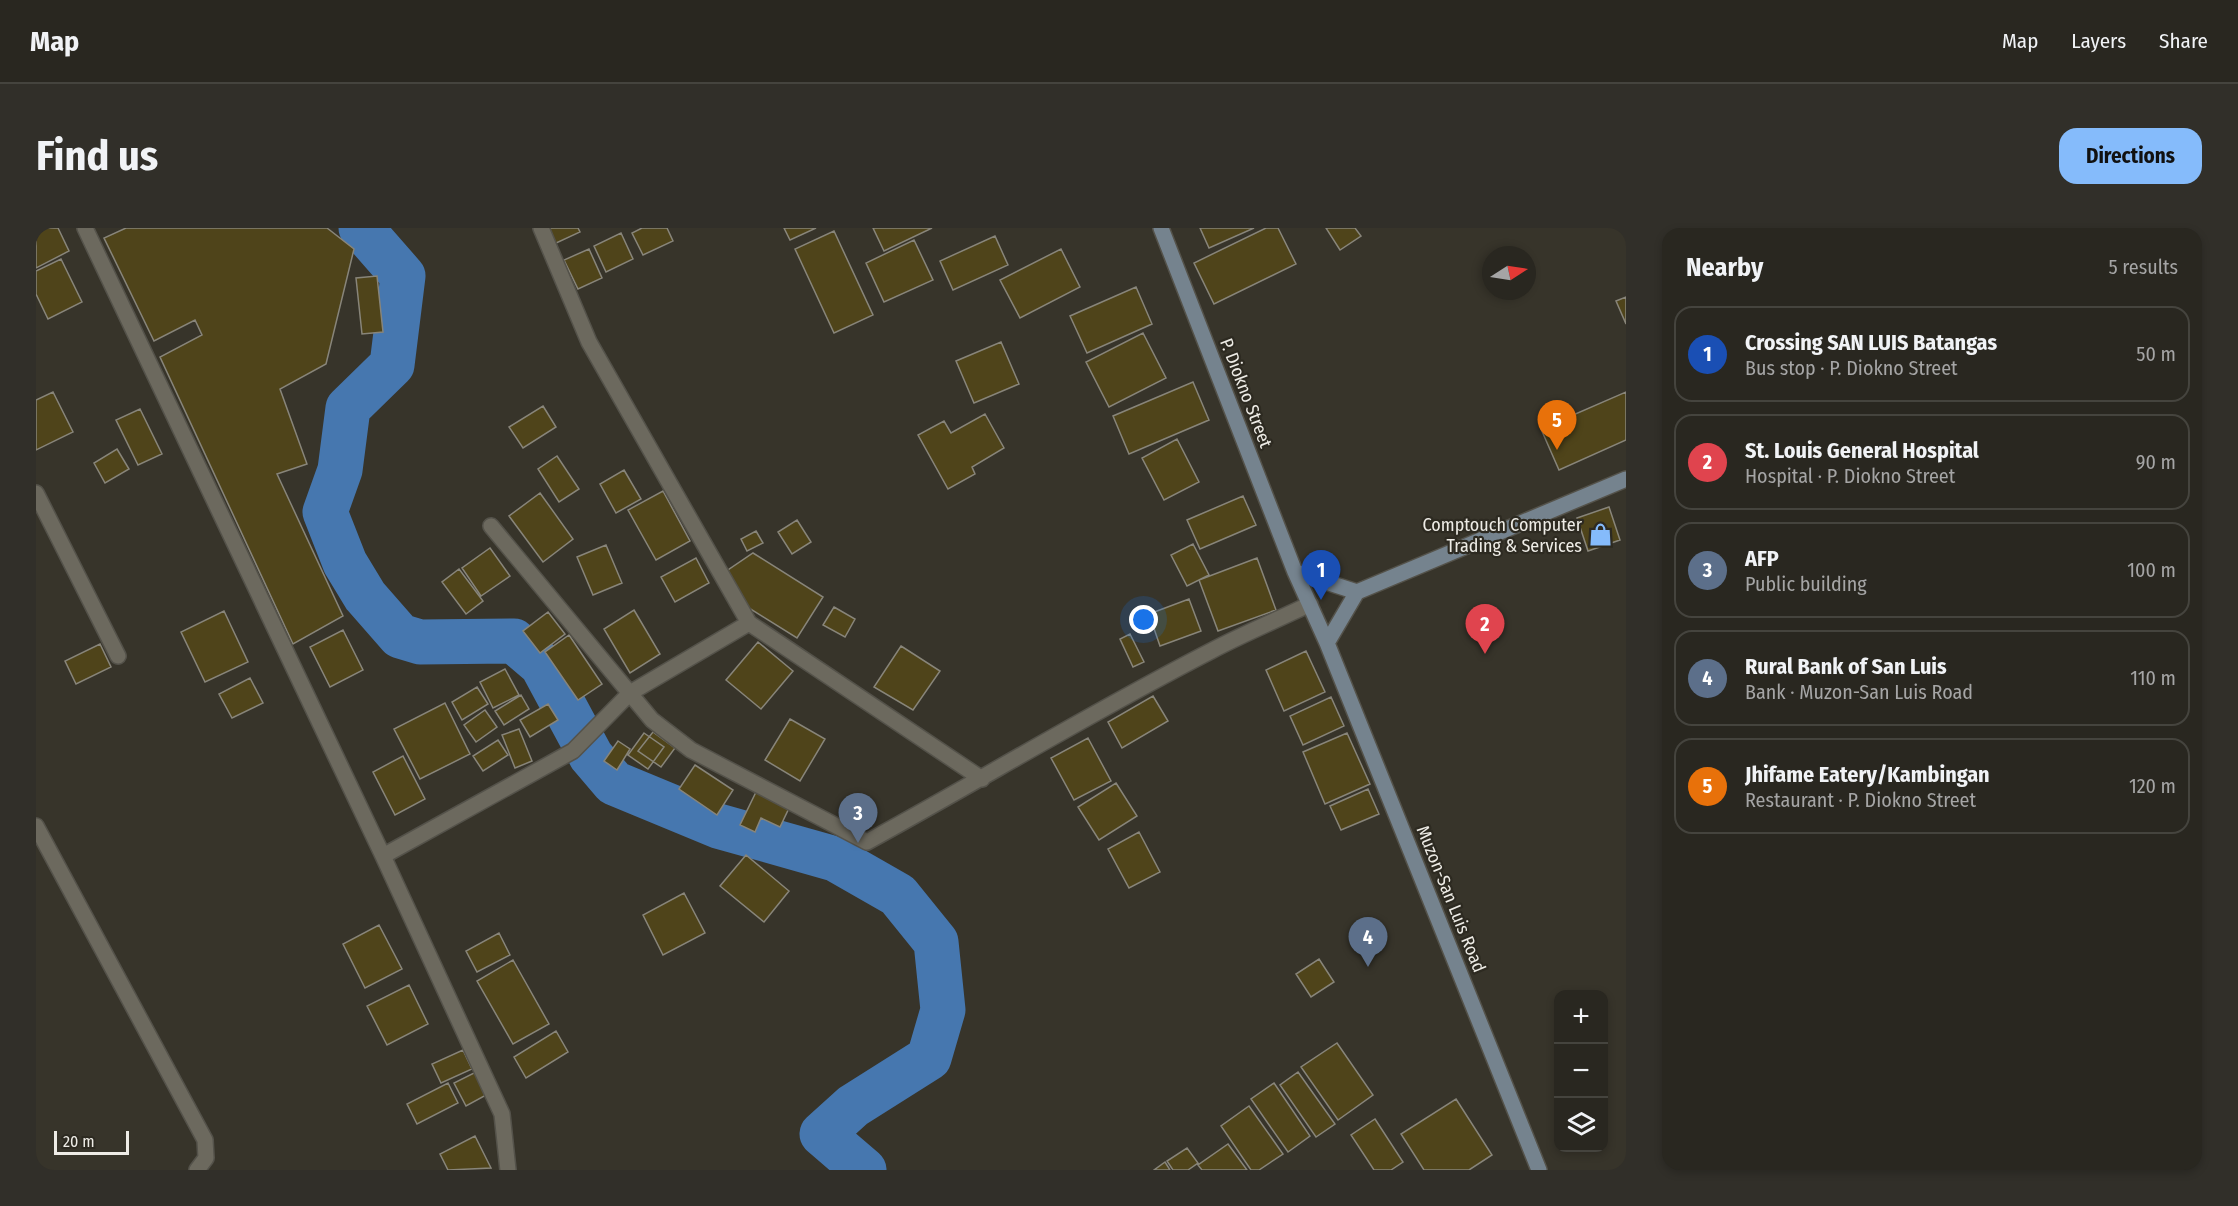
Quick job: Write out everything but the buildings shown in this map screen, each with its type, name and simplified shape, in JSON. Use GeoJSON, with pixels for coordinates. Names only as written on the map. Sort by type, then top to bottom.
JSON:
{"type":"FeatureCollection","features":[{"type":"Feature","properties":{"kind":"main road","name":"P. Diokno Street"},"geometry":{"type":"LineString","coordinates":[[1161,228],[1295,572],[1327,643]]}},
{"type":"Feature","properties":{"kind":"main road"},"geometry":{"type":"LineString","coordinates":[[1327,643],[1357,592],[1626,479]]}},
{"type":"Feature","properties":{"kind":"main road"},"geometry":{"type":"LineString","coordinates":[[1295,572],[1357,592]]}},
{"type":"Feature","properties":{"kind":"main road","name":"Muzon-San Luis Road"},"geometry":{"type":"LineString","coordinates":[[1327,643],[1539,1170]]}},
{"type":"Feature","properties":{"kind":"street"},"geometry":{"type":"LineString","coordinates":[[85,228],[383,856],[502,1114],[508,1170]]}},
{"type":"Feature","properties":{"kind":"street"},"geometry":{"type":"LineString","coordinates":[[540,228],[589,342],[749,623],[982,779]]}},
{"type":"Feature","properties":{"kind":"street"},"geometry":{"type":"LineString","coordinates":[[36,493],[118,656]]}},
{"type":"Feature","properties":{"kind":"street"},"geometry":{"type":"LineString","coordinates":[[491,526],[652,720],[691,750],[867,842],[1150,682],[1213,649],[1310,604]]}},
{"type":"Feature","properties":{"kind":"street"},"geometry":{"type":"LineString","coordinates":[[383,856],[573,751],[630,693],[749,623]]}},
{"type":"Feature","properties":{"kind":"street"},"geometry":{"type":"LineString","coordinates":[[36,826],[205,1140],[206,1158],[197,1170]]}},
{"type":"Feature","properties":{"kind":"waterway"},"geometry":{"type":"LineString","coordinates":[[361,228],[403,276],[392,365],[348,408],[340,470],[325,512],[345,563],[365,596],[400,636],[420,642],[514,641],[542,665],[591,756],[614,783],[718,826],[835,859],[898,895],[936,942],[943,1010],[929,1058],[853,1106],[822,1134],[864,1170]]}},
{"type":"Feature","properties":{"kind":"place","name":"Jhifame Eatery/Kambingan"},"geometry":{"type":"Point","coordinates":[1557,450]}},
{"type":"Feature","properties":{"kind":"place","name":"Comptouch Computer Trading & Services"},"geometry":{"type":"Point","coordinates":[1600,535]}},
{"type":"Feature","properties":{"kind":"place","name":"Crossing SAN LUIS Batangas"},"geometry":{"type":"Point","coordinates":[1321,600]}},
{"type":"Feature","properties":{"kind":"place","name":"St. Louis General Hospital"},"geometry":{"type":"Point","coordinates":[1485,654]}},
{"type":"Feature","properties":{"kind":"place","name":"AFP"},"geometry":{"type":"Point","coordinates":[858,843]}},
{"type":"Feature","properties":{"kind":"place","name":"Rural Bank of San Luis"},"geometry":{"type":"Point","coordinates":[1368,967]}}]}
